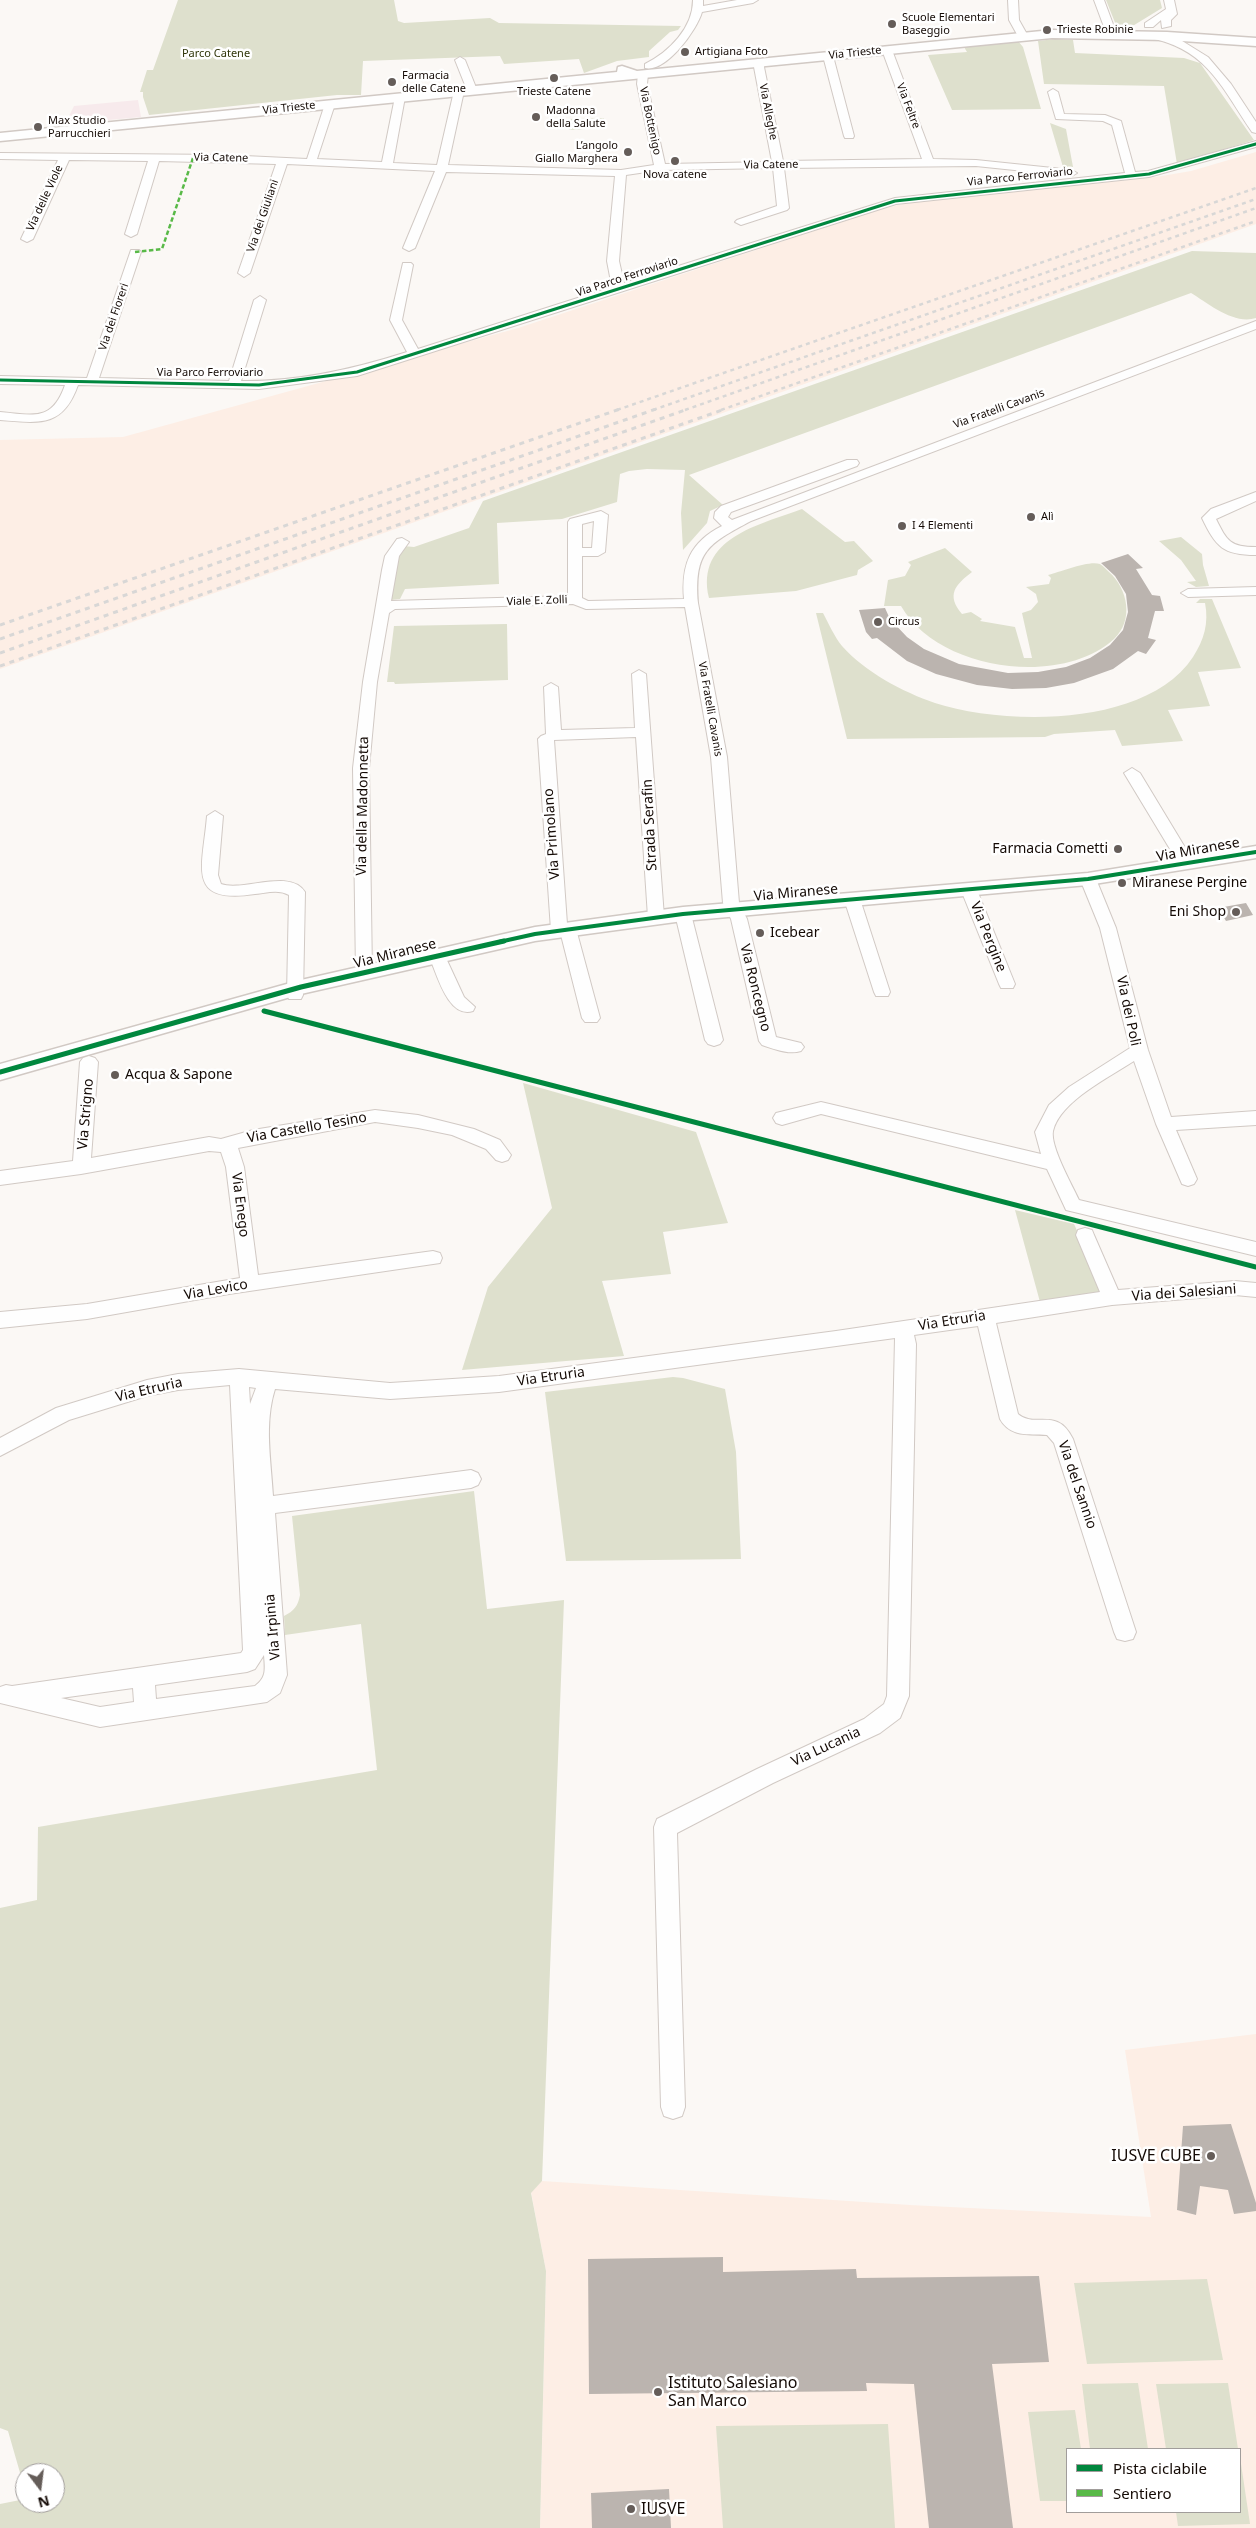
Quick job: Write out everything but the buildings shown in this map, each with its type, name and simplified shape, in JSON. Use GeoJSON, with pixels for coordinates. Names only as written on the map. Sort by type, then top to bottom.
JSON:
{"type":"FeatureCollection","features":[{"type":"Feature","properties":{"kind":"street"},"geometry":{"type":"LineString","coordinates":[[648,67],[684,37],[694,24],[698,5],[753,0]]}},
{"type":"Feature","properties":{"kind":"street"},"geometry":{"type":"LineString","coordinates":[[1013,0],[1014,20],[1023,36]]}},
{"type":"Feature","properties":{"kind":"street"},"geometry":{"type":"LineString","coordinates":[[1099,0],[1112,35]]}},
{"type":"Feature","properties":{"kind":"street"},"geometry":{"type":"LineString","coordinates":[[1158,31],[1172,14],[1170,5]]}},
{"type":"Feature","properties":{"kind":"street"},"geometry":{"type":"LineString","coordinates":[[1158,31],[1161,15],[1170,5]]}},
{"type":"Feature","properties":{"kind":"street"},"geometry":{"type":"LineString","coordinates":[[1158,31],[1185,43],[1205,59],[1256,130]]}},
{"type":"Feature","properties":{"kind":"street","name":"Via Trieste"},"geometry":{"type":"LineString","coordinates":[[0,137],[578,80],[648,67],[686,70],[1023,36],[1112,35],[1158,31],[1200,38],[1256,42]]}},
{"type":"Feature","properties":{"kind":"street","name":"Via Feltre"},"geometry":{"type":"LineString","coordinates":[[887,50],[929,162]]}},
{"type":"Feature","properties":{"kind":"street"},"geometry":{"type":"LineString","coordinates":[[828,56],[849,136]]}},
{"type":"Feature","properties":{"kind":"street"},"geometry":{"type":"LineString","coordinates":[[409,248],[442,167],[465,90],[460,60]]}},
{"type":"Feature","properties":{"kind":"street","name":"Via Alleghe"},"geometry":{"type":"LineString","coordinates":[[741,222],[783,208],[778,164],[759,67],[760,62]]}},
{"type":"Feature","properties":{"kind":"street","name":"Via Bottenigo"},"geometry":{"type":"LineString","coordinates":[[648,67],[642,84],[660,167]]}},
{"type":"Feature","properties":{"kind":"street"},"geometry":{"type":"LineString","coordinates":[[1053,92],[1060,117],[1105,118],[1117,123],[1131,176]]}},
{"type":"Feature","properties":{"kind":"street"},"geometry":{"type":"LineString","coordinates":[[386,164],[400,97]]}},
{"type":"Feature","properties":{"kind":"street"},"geometry":{"type":"LineString","coordinates":[[311,162],[330,104]]}},
{"type":"Feature","properties":{"kind":"street","name":"Via Parco Ferroviario"},"geometry":{"type":"LineString","coordinates":[[0,380],[259,385],[357,372],[414,356],[896,202],[1165,171],[1256,144]]}},
{"type":"Feature","properties":{"kind":"street","name":"Via Catene"},"geometry":{"type":"LineString","coordinates":[[0,156],[283,160],[621,173],[660,167],[929,162],[994,165],[1076,173],[1100,179]]}},
{"type":"Feature","properties":{"kind":"street","name":"Via delle Viole"},"geometry":{"type":"LineString","coordinates":[[27,239],[64,158]]}},
{"type":"Feature","properties":{"kind":"street"},"geometry":{"type":"LineString","coordinates":[[131,234],[154,158]]}},
{"type":"Feature","properties":{"kind":"street","name":"Via dei Giuliani"},"geometry":{"type":"LineString","coordinates":[[244,273],[283,160]]}},
{"type":"Feature","properties":{"kind":"street"},"geometry":{"type":"LineString","coordinates":[[619,290],[613,261],[621,173]]}},
{"type":"Feature","properties":{"kind":"street","name":"Via dei Fioreri"},"geometry":{"type":"LineString","coordinates":[[92,381],[136,252]]}},
{"type":"Feature","properties":{"kind":"street"},"geometry":{"type":"LineString","coordinates":[[407,265],[396,320],[414,356]]}},
{"type":"Feature","properties":{"kind":"street"},"geometry":{"type":"LineString","coordinates":[[234,384],[260,300]]}},
{"type":"Feature","properties":{"kind":"street","name":"Via Fratelli Cavanis"},"geometry":{"type":"LineString","coordinates":[[904,444],[1231,324],[1256,329]]}},
{"type":"Feature","properties":{"kind":"street","name":"Via Fratelli Cavanis"},"geometry":{"type":"LineString","coordinates":[[734,909],[730,896],[717,743],[691,603],[689,577],[694,559],[712,536],[729,525],[746,518],[1208,344],[1256,329]]}},
{"type":"Feature","properties":{"kind":"street"},"geometry":{"type":"LineString","coordinates":[[0,416],[38,417],[55,414],[63,405],[74,381]]}},
{"type":"Feature","properties":{"kind":"street"},"geometry":{"type":"LineString","coordinates":[[729,525],[722,519],[722,512],[867,458]]}},
{"type":"Feature","properties":{"kind":"street"},"geometry":{"type":"LineString","coordinates":[[1256,496],[1216,512],[1209,518],[1225,547],[1235,551],[1256,551]]}},
{"type":"Feature","properties":{"kind":"street"},"geometry":{"type":"LineString","coordinates":[[745,503],[738,510],[746,518]]}},
{"type":"Feature","properties":{"kind":"street"},"geometry":{"type":"LineString","coordinates":[[384,610],[392,558],[402,542]]}},
{"type":"Feature","properties":{"kind":"street"},"geometry":{"type":"LineString","coordinates":[[574,552],[575,600]]}},
{"type":"Feature","properties":{"kind":"street"},"geometry":{"type":"LineString","coordinates":[[1188,593],[1256,591]]}},
{"type":"Feature","properties":{"kind":"street","name":"Viale E. Zolli"},"geometry":{"type":"LineString","coordinates":[[384,610],[390,606],[412,604],[575,600],[586,605],[691,603]]}},
{"type":"Feature","properties":{"kind":"street","name":"Via della Madonnetta"},"geometry":{"type":"LineString","coordinates":[[364,973],[362,963],[361,768],[370,682],[384,610]]}},
{"type":"Feature","properties":{"kind":"street","name":"Strada Serafin"},"geometry":{"type":"LineString","coordinates":[[639,674],[656,917]]}},
{"type":"Feature","properties":{"kind":"street"},"geometry":{"type":"LineString","coordinates":[[551,687],[554,735],[644,732]]}},
{"type":"Feature","properties":{"kind":"street","name":"Via Primolano"},"geometry":{"type":"LineString","coordinates":[[546,738],[563,929]]}},
{"type":"Feature","properties":{"kind":"street"},"geometry":{"type":"LineString","coordinates":[[1132,773],[1187,864]]}},
{"type":"Feature","properties":{"kind":"street"},"geometry":{"type":"LineString","coordinates":[[215,816],[210,875],[214,886],[227,891],[285,888],[297,892],[295,992]]}},
{"type":"Feature","properties":{"kind":"street","name":"Via Miranese"},"geometry":{"type":"LineString","coordinates":[[88,1059],[183,1025],[342,979],[563,929],[734,909],[969,890],[1088,878],[1256,852]]}},
{"type":"Feature","properties":{"kind":"street","name":"Via dei Poli"},"geometry":{"type":"LineString","coordinates":[[1088,878],[1108,928],[1139,1050],[1075,1091],[1055,1110],[1044,1132],[1052,1163],[1072,1205],[1256,1249]]}},
{"type":"Feature","properties":{"kind":"street","name":"Via Pergine"},"geometry":{"type":"LineString","coordinates":[[969,890],[1006,984]]}},
{"type":"Feature","properties":{"kind":"street","name":"Via Miranese"},"geometry":{"type":"LineString","coordinates":[[852,899],[882,992]]}},
{"type":"Feature","properties":{"kind":"street","name":"Via Roncegno"},"geometry":{"type":"LineString","coordinates":[[734,909],[739,920],[768,1041],[795,1048]]}},
{"type":"Feature","properties":{"kind":"street"},"geometry":{"type":"LineString","coordinates":[[683,914],[714,1040]]}},
{"type":"Feature","properties":{"kind":"street"},"geometry":{"type":"LineString","coordinates":[[563,929],[591,1018]]}},
{"type":"Feature","properties":{"kind":"street","name":"Via Miranese"},"geometry":{"type":"LineString","coordinates":[[438,956],[457,1001],[467,1007]]}},
{"type":"Feature","properties":{"kind":"street","name":"Via Miranese"},"geometry":{"type":"LineString","coordinates":[[0,1072],[44,1066],[142,1031],[295,992]]}},
{"type":"Feature","properties":{"kind":"street"},"geometry":{"type":"LineString","coordinates":[[0,1080],[44,1066],[88,1059],[92,1050],[128,1038],[142,1031]]}},
{"type":"Feature","properties":{"kind":"street"},"geometry":{"type":"LineString","coordinates":[[1139,1050],[1165,1124],[1188,1179]]}},
{"type":"Feature","properties":{"kind":"street","name":"Via Strigno"},"geometry":{"type":"LineString","coordinates":[[81,1167],[89,1084],[88,1059]]}},
{"type":"Feature","properties":{"kind":"street"},"geometry":{"type":"LineString","coordinates":[[782,1118],[821,1108],[1052,1163]]}},
{"type":"Feature","properties":{"kind":"street","name":"Via Castello Tesino"},"geometry":{"type":"LineString","coordinates":[[0,1178],[216,1145],[357,1117],[385,1116],[458,1131],[493,1144],[502,1155]]}},
{"type":"Feature","properties":{"kind":"street"},"geometry":{"type":"LineString","coordinates":[[1165,1124],[1256,1118]]}},
{"type":"Feature","properties":{"kind":"street","name":"Via Enego"},"geometry":{"type":"LineString","coordinates":[[216,1145],[231,1151],[235,1167],[250,1284]]}},
{"type":"Feature","properties":{"kind":"street"},"geometry":{"type":"LineString","coordinates":[[1085,1235],[1112,1298]]}},
{"type":"Feature","properties":{"kind":"street","name":"Via Levico"},"geometry":{"type":"LineString","coordinates":[[0,1320],[46,1318],[103,1310],[250,1284],[432,1258]]}},
{"type":"Feature","properties":{"kind":"street","name":"Via dei Salesiani"},"geometry":{"type":"LineString","coordinates":[[1112,1298],[1225,1289],[1256,1290]]}},
{"type":"Feature","properties":{"kind":"street","name":"Via Etruria"},"geometry":{"type":"LineString","coordinates":[[0,1448],[41,1424],[109,1398],[178,1382],[239,1378],[390,1391],[499,1384],[903,1329],[1112,1298]]}},
{"type":"Feature","properties":{"kind":"street","name":"Via del Sannio"},"geometry":{"type":"LineString","coordinates":[[985,1316],[1007,1413],[1011,1422],[1020,1426],[1052,1428],[1063,1439],[1125,1632]]}},
{"type":"Feature","properties":{"kind":"street","name":"Via Lucania"},"geometry":{"type":"LineString","coordinates":[[673,2106],[665,1827],[765,1776],[872,1726],[892,1711],[898,1696],[906,1354],[903,1329]]}},
{"type":"Feature","properties":{"kind":"street"},"geometry":{"type":"LineString","coordinates":[[3,1696],[247,1662],[254,1653],[257,1543],[239,1378]]}},
{"type":"Feature","properties":{"kind":"street","name":"Via Irpinia"},"geometry":{"type":"LineString","coordinates":[[3,1696],[100,1717],[259,1694],[272,1686],[276,1674],[257,1543],[264,1506],[258,1422],[259,1408],[268,1380]]}},
{"type":"Feature","properties":{"kind":"street"},"geometry":{"type":"LineString","coordinates":[[264,1506],[471,1479]]}},
{"type":"Feature","properties":{"kind":"street"},"geometry":{"type":"LineString","coordinates":[[144,1676],[145,1711]]}},
{"type":"Feature","properties":{"kind":"shaded area"},"geometry":{"type":"Polygon","coordinates":[[[138,100],[141,117],[65,124],[74,106],[138,100]]]}},
{"type":"Feature","properties":{"kind":"shaded area"},"geometry":{"type":"Polygon","coordinates":[[[1256,152],[1256,224],[0,669],[0,440],[123,437],[518,328],[881,209],[912,202],[1156,177],[1191,171],[1256,152]]]}},
{"type":"Feature","properties":{"kind":"shaded area"},"geometry":{"type":"Polygon","coordinates":[[[1256,2034],[1256,2528],[540,2528],[546,2271],[531,2192],[542,2181],[910,2205],[1151,2217],[1125,2050],[1256,2034]]]}},
{"type":"Feature","properties":{"kind":"green space","name":"Parco Catene"},"geometry":{"type":"Polygon","coordinates":[[[178,0],[394,0],[398,21],[404,23],[490,18],[499,23],[681,26],[678,30],[670,32],[649,51],[649,57],[617,61],[584,73],[579,59],[504,64],[500,56],[363,61],[361,95],[337,95],[149,115],[143,92],[140,92],[147,70],[153,70],[178,0]]]}},
{"type":"Feature","properties":{"kind":"green space"},"geometry":{"type":"Polygon","coordinates":[[[1106,0],[1160,0],[1162,8],[1131,27],[1118,30],[1106,0]]]}},
{"type":"Feature","properties":{"kind":"green space"},"geometry":{"type":"Polygon","coordinates":[[[1055,39],[1073,40],[1075,53],[1184,58],[1200,63],[1254,140],[1177,164],[1164,86],[1044,84],[1038,41],[1055,39]]]}},
{"type":"Feature","properties":{"kind":"green space"},"geometry":{"type":"Polygon","coordinates":[[[1018,41],[1023,47],[1041,109],[952,110],[928,55],[967,52],[964,47],[1018,41]]]}},
{"type":"Feature","properties":{"kind":"green space"},"geometry":{"type":"Polygon","coordinates":[[[604,118],[606,128],[569,130],[567,119],[604,118]]]}},
{"type":"Feature","properties":{"kind":"green space"},"geometry":{"type":"Polygon","coordinates":[[[1050,123],[1066,129],[1073,167],[1063,167],[1050,123]]]}},
{"type":"Feature","properties":{"kind":"green space"},"geometry":{"type":"Polygon","coordinates":[[[1192,251],[1256,253],[1256,318],[1239,319],[1231,316],[1214,308],[1191,293],[689,475],[723,505],[710,511],[707,523],[683,550],[681,513],[685,470],[647,469],[629,471],[620,474],[617,502],[562,519],[497,523],[499,584],[405,589],[400,599],[391,600],[394,564],[403,546],[414,547],[469,528],[483,501],[1192,251]]]}},
{"type":"Feature","properties":{"kind":"green space"},"geometry":{"type":"Polygon","coordinates":[[[802,509],[845,542],[854,541],[873,561],[858,570],[857,575],[796,591],[709,598],[707,578],[712,561],[721,548],[734,537],[750,528],[802,509]]]}},
{"type":"Feature","properties":{"kind":"green space"},"geometry":{"type":"Polygon","coordinates":[[[1181,537],[1202,554],[1209,586],[1196,587],[1187,582],[1196,581],[1181,560],[1159,541],[1181,537]]]}},
{"type":"Feature","properties":{"kind":"green space"},"geometry":{"type":"Polygon","coordinates":[[[945,548],[972,572],[961,581],[955,591],[954,601],[962,614],[971,612],[982,619],[980,621],[1015,627],[1024,658],[1032,658],[1022,613],[1031,610],[1038,602],[1036,594],[1026,587],[1049,584],[1051,578],[1048,575],[1082,565],[1100,564],[1121,587],[1126,605],[1124,623],[1114,639],[1091,654],[1063,664],[1032,667],[1001,665],[970,657],[942,645],[918,628],[901,606],[884,606],[888,580],[905,576],[911,565],[908,562],[945,548]]]}},
{"type":"Feature","properties":{"kind":"green space"},"geometry":{"type":"Polygon","coordinates":[[[1200,599],[1212,599],[1241,668],[1198,672],[1210,706],[1168,710],[1183,741],[1122,746],[1115,730],[1054,734],[1045,737],[847,739],[816,613],[823,613],[839,642],[851,655],[873,673],[910,693],[935,703],[965,710],[999,715],[1036,717],[1073,715],[1110,708],[1143,697],[1172,680],[1193,657],[1203,638],[1206,610],[1205,603],[1196,603],[1200,599]]]}},
{"type":"Feature","properties":{"kind":"green space"},"geometry":{"type":"Polygon","coordinates":[[[507,624],[508,680],[395,684],[394,682],[387,682],[394,626],[507,624]]]}},
{"type":"Feature","properties":{"kind":"green space"},"geometry":{"type":"Polygon","coordinates":[[[523,1083],[696,1132],[728,1223],[663,1232],[671,1274],[602,1281],[624,1356],[462,1370],[488,1287],[552,1208],[523,1083]]]}},
{"type":"Feature","properties":{"kind":"green space"},"geometry":{"type":"Polygon","coordinates":[[[1015,1210],[1074,1224],[1102,1285],[1098,1294],[1040,1302],[1015,1210]]]}},
{"type":"Feature","properties":{"kind":"green space"},"geometry":{"type":"Polygon","coordinates":[[[673,1377],[725,1389],[736,1452],[741,1559],[566,1561],[545,1392],[673,1377]]]}},
{"type":"Feature","properties":{"kind":"green space"},"geometry":{"type":"Polygon","coordinates":[[[474,1491],[487,1609],[564,1600],[542,2181],[531,2193],[546,2271],[540,2528],[0,2528],[0,2504],[15,2501],[15,2513],[65,2513],[65,2463],[17,2463],[8,2431],[0,2428],[0,1908],[37,1900],[38,1827],[377,1770],[361,1624],[285,1635],[284,1616],[295,1608],[300,1595],[292,1516],[474,1491]]]}},
{"type":"Feature","properties":{"kind":"green space"},"geometry":{"type":"Polygon","coordinates":[[[1207,2279],[1223,2360],[1087,2364],[1074,2283],[1207,2279]]]}},
{"type":"Feature","properties":{"kind":"green space"},"geometry":{"type":"Polygon","coordinates":[[[1138,2383],[1148,2448],[1090,2448],[1082,2384],[1138,2383]]]}},
{"type":"Feature","properties":{"kind":"green space"},"geometry":{"type":"Polygon","coordinates":[[[1228,2383],[1238,2448],[1166,2448],[1156,2384],[1228,2383]]]}},
{"type":"Feature","properties":{"kind":"green space"},"geometry":{"type":"Polygon","coordinates":[[[1075,2410],[1081,2448],[1066,2448],[1066,2501],[1040,2501],[1028,2412],[1075,2410]]]}},
{"type":"Feature","properties":{"kind":"green space"},"geometry":{"type":"Polygon","coordinates":[[[888,2424],[895,2528],[723,2528],[716,2426],[888,2424]]]}},
{"type":"Feature","properties":{"kind":"green space"},"geometry":{"type":"Polygon","coordinates":[[[1241,2464],[1250,2524],[1178,2526],[1176,2513],[1241,2513],[1241,2464]]]}},
{"type":"Feature","properties":{"kind":"railway"},"geometry":{"type":"LineString","coordinates":[[617,410],[1256,188]]}},
{"type":"Feature","properties":{"kind":"railway"},"geometry":{"type":"LineString","coordinates":[[653,410],[1256,199]]}},
{"type":"Feature","properties":{"kind":"railway"},"geometry":{"type":"LineString","coordinates":[[685,410],[1256,208]]}},
{"type":"Feature","properties":{"kind":"railway"},"geometry":{"type":"LineString","coordinates":[[721,410],[1256,221]]}},
{"type":"Feature","properties":{"kind":"railway"},"geometry":{"type":"LineString","coordinates":[[0,625],[620,409]]}},
{"type":"Feature","properties":{"kind":"railway"},"geometry":{"type":"LineString","coordinates":[[0,639],[656,409]]}},
{"type":"Feature","properties":{"kind":"railway"},"geometry":{"type":"LineString","coordinates":[[0,653],[688,409]]}},
{"type":"Feature","properties":{"kind":"railway"},"geometry":{"type":"LineString","coordinates":[[0,666],[725,409]]}},
{"type":"Feature","properties":{"kind":"marked path"},"geometry":{"type":"LineString","coordinates":[[135,252],[162,249],[193,158]]}},
{"type":"Feature","properties":{"kind":"cycle path"},"geometry":{"type":"LineString","coordinates":[[0,380],[259,385],[357,372],[895,201],[1149,174],[1256,144]]}},
{"type":"Feature","properties":{"kind":"cycle path"},"geometry":{"type":"LineString","coordinates":[[0,1072],[301,987],[535,934],[683,914],[1088,879],[1256,852]]}},
{"type":"Feature","properties":{"kind":"cycle path"},"geometry":{"type":"LineString","coordinates":[[264,1011],[1256,1267]]}},
{"type":"Feature","properties":{"kind":"place","name":"Scuole Elementari Baseggio"},"geometry":{"type":"Point","coordinates":[892,24]}},
{"type":"Feature","properties":{"kind":"place","name":"Trieste Robinie"},"geometry":{"type":"Point","coordinates":[1047,30]}},
{"type":"Feature","properties":{"kind":"place","name":"Artigiana Foto"},"geometry":{"type":"Point","coordinates":[685,52]}},
{"type":"Feature","properties":{"kind":"place","name":"Trieste Catene"},"geometry":{"type":"Point","coordinates":[554,78]}},
{"type":"Feature","properties":{"kind":"place","name":"Farmacia delle Catene"},"geometry":{"type":"Point","coordinates":[392,82]}},
{"type":"Feature","properties":{"kind":"place","name":"Madonna della Salute"},"geometry":{"type":"Point","coordinates":[536,117]}},
{"type":"Feature","properties":{"kind":"place","name":"Max Studio Parrucchieri"},"geometry":{"type":"Point","coordinates":[38,127]}},
{"type":"Feature","properties":{"kind":"place","name":"L’angolo Giallo Marghera"},"geometry":{"type":"Point","coordinates":[628,152]}},
{"type":"Feature","properties":{"kind":"place","name":"Nova catene"},"geometry":{"type":"Point","coordinates":[675,161]}},
{"type":"Feature","properties":{"kind":"place","name":"Alì"},"geometry":{"type":"Point","coordinates":[1031,517]}},
{"type":"Feature","properties":{"kind":"place","name":"I 4 Elementi"},"geometry":{"type":"Point","coordinates":[902,526]}},
{"type":"Feature","properties":{"kind":"place","name":"Circus"},"geometry":{"type":"Point","coordinates":[878,622]}},
{"type":"Feature","properties":{"kind":"place","name":"Farmacia Cometti"},"geometry":{"type":"Point","coordinates":[1118,849]}},
{"type":"Feature","properties":{"kind":"place","name":"Miranese Pergine"},"geometry":{"type":"Point","coordinates":[1122,883]}},
{"type":"Feature","properties":{"kind":"place","name":"Eni Shop"},"geometry":{"type":"Point","coordinates":[1236,912]}},
{"type":"Feature","properties":{"kind":"place","name":"Icebear"},"geometry":{"type":"Point","coordinates":[760,933]}},
{"type":"Feature","properties":{"kind":"place","name":"Acqua & Sapone"},"geometry":{"type":"Point","coordinates":[115,1075]}},
{"type":"Feature","properties":{"kind":"place","name":"IUSVE CUBE"},"geometry":{"type":"Point","coordinates":[1211,2156]}},
{"type":"Feature","properties":{"kind":"place","name":"Istituto Salesiano San Marco"},"geometry":{"type":"Point","coordinates":[658,2392]}},
{"type":"Feature","properties":{"kind":"place","name":"IUSVE"},"geometry":{"type":"Point","coordinates":[631,2509]}}]}
